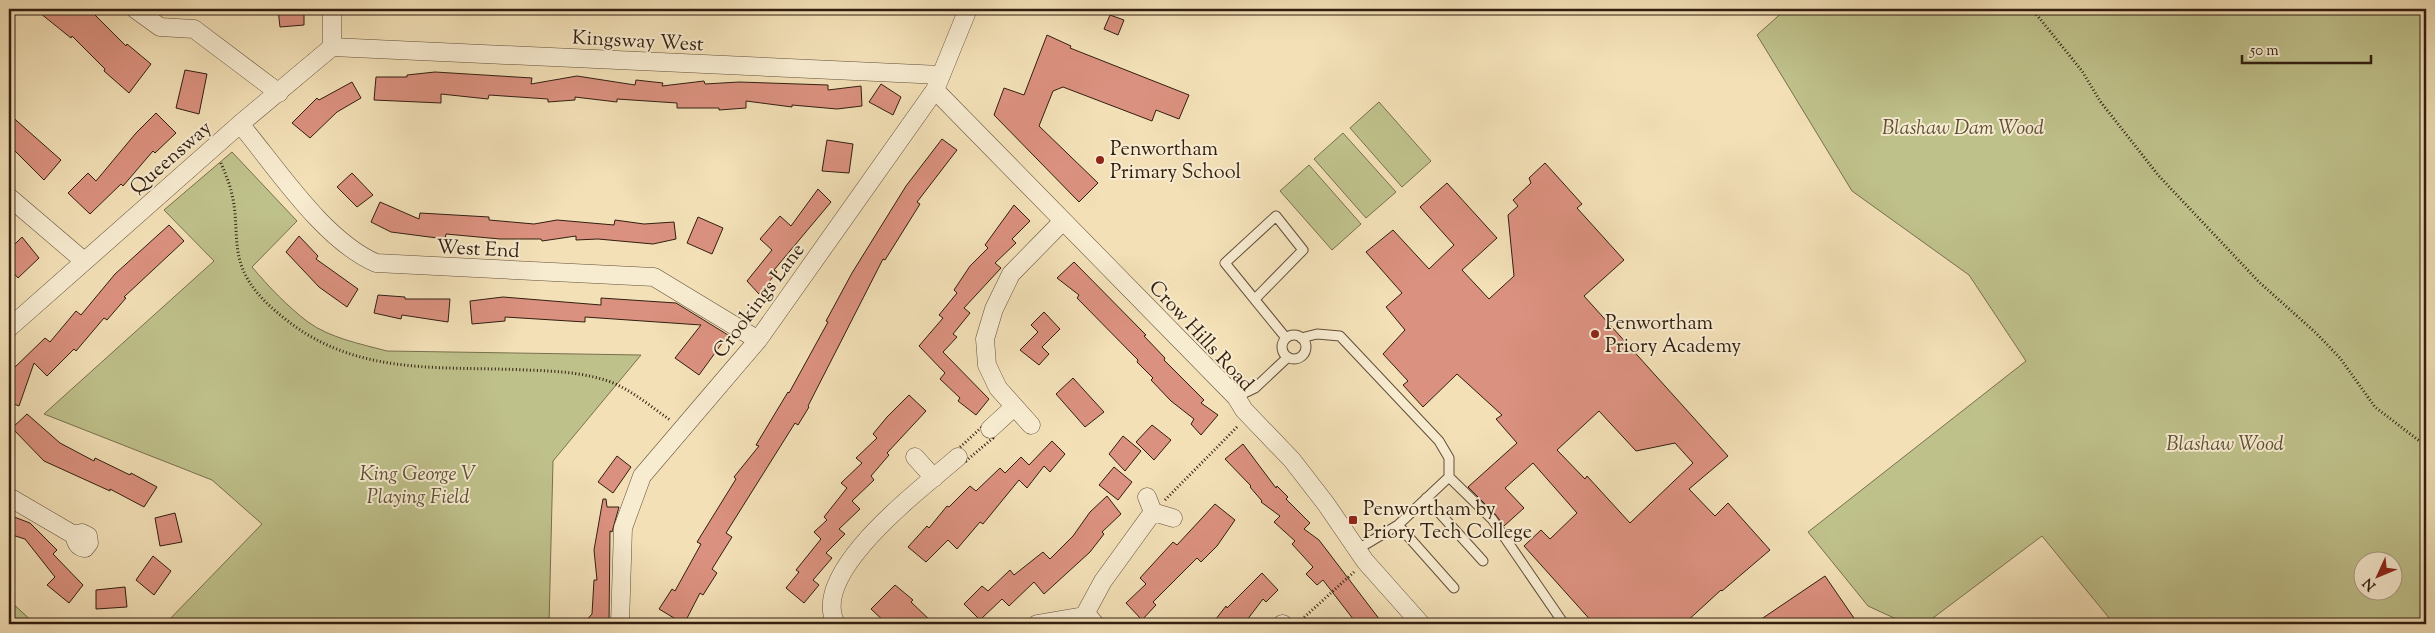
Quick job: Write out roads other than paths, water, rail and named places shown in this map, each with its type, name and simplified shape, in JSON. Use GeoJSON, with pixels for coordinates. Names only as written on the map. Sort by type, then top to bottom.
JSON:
{"type":"FeatureCollection","features":[{"type":"Feature","properties":{"kind":"street"},"geometry":{"type":"LineString","coordinates":[[135,9],[160,27],[194,29],[279,93]]}},
{"type":"Feature","properties":{"kind":"street"},"geometry":{"type":"LineString","coordinates":[[332,9],[332,47]]}},
{"type":"Feature","properties":{"kind":"street","name":"Crookings Lane"},"geometry":{"type":"LineString","coordinates":[[620,624],[623,528],[642,476],[758,340],[938,83],[968,9]]}},
{"type":"Feature","properties":{"kind":"street","name":"Queensway"},"geometry":{"type":"LineString","coordinates":[[9,328],[240,124],[332,47]]}},
{"type":"Feature","properties":{"kind":"street","name":"Kingsway West"},"geometry":{"type":"LineString","coordinates":[[332,47],[938,83]]}},
{"type":"Feature","properties":{"kind":"street","name":"Crow Hills Road"},"geometry":{"type":"LineString","coordinates":[[938,83],[1063,221],[1236,397],[1249,415],[1292,460],[1362,555],[1420,624]]}},
{"type":"Feature","properties":{"kind":"street","name":"West End"},"geometry":{"type":"LineString","coordinates":[[240,124],[312,212],[345,246],[359,256],[376,263],[654,277],[758,340]]}},
{"type":"Feature","properties":{"kind":"street"},"geometry":{"type":"LineString","coordinates":[[9,197],[84,261]]}},
{"type":"Feature","properties":{"kind":"street"},"geometry":{"type":"LineString","coordinates":[[1030,425],[998,388],[987,365],[986,339],[994,309],[1011,274],[1063,221]]}},
{"type":"Feature","properties":{"kind":"street"},"geometry":{"type":"LineString","coordinates":[[990,429],[1014,407]]}},
{"type":"Feature","properties":{"kind":"street"},"geometry":{"type":"LineString","coordinates":[[915,457],[934,478]]}},
{"type":"Feature","properties":{"kind":"street"},"geometry":{"type":"LineString","coordinates":[[836,624],[830,603],[836,583],[848,562],[862,544],[958,457]]}},
{"type":"Feature","properties":{"kind":"street"},"geometry":{"type":"LineString","coordinates":[[9,497],[74,535]]}},
{"type":"Feature","properties":{"kind":"street"},"geometry":{"type":"LineString","coordinates":[[1037,624],[1090,620],[1103,581],[1150,505],[1173,518]]}},
{"type":"Feature","properties":{"kind":"lane"},"geometry":{"type":"LineString","coordinates":[[1256,298],[1303,250],[1276,216],[1225,263],[1256,298],[1286,338]]}},
{"type":"Feature","properties":{"kind":"lane"},"geometry":{"type":"LineString","coordinates":[[1286,338],[1294,336],[1301,338],[1317,334],[1340,336],[1439,442],[1449,458],[1449,477],[1492,519],[1564,624]]}},
{"type":"Feature","properties":{"kind":"lane"},"geometry":{"type":"LineString","coordinates":[[1286,338],[1282,348],[1288,357],[1295,359],[1302,356],[1305,344],[1301,338]]}},
{"type":"Feature","properties":{"kind":"lane"},"geometry":{"type":"LineString","coordinates":[[1236,397],[1255,388],[1288,357]]}},
{"type":"Feature","properties":{"kind":"lane"},"geometry":{"type":"LineString","coordinates":[[1362,555],[1398,525],[1449,477]]}},
{"type":"Feature","properties":{"kind":"lane"},"geometry":{"type":"LineString","coordinates":[[1426,498],[1483,561]]}},
{"type":"Feature","properties":{"kind":"lane"},"geometry":{"type":"LineString","coordinates":[[1398,525],[1454,588]]}},
{"type":"Feature","properties":{"kind":"place","name":"Penwortham Primary School"},"geometry":{"type":"Point","coordinates":[1100,160]}},
{"type":"Feature","properties":{"kind":"place","name":"Penwortham Priory Academy"},"geometry":{"type":"Point","coordinates":[1595,334]}},
{"type":"Feature","properties":{"kind":"place","name":"Penwortham by Priory Tech College"},"geometry":{"type":"Point","coordinates":[1353,520]}},
{"type":"Feature","properties":{"kind":"park label","name":"Blashaw Dam Wood"},"geometry":{"type":"Point","coordinates":[1963,127]}},
{"type":"Feature","properties":{"kind":"park label","name":"Blashaw Wood"},"geometry":{"type":"Point","coordinates":[2225,443]}},
{"type":"Feature","properties":{"kind":"park label","name":"King George V Playing Field"},"geometry":{"type":"Point","coordinates":[418,484]}}]}
